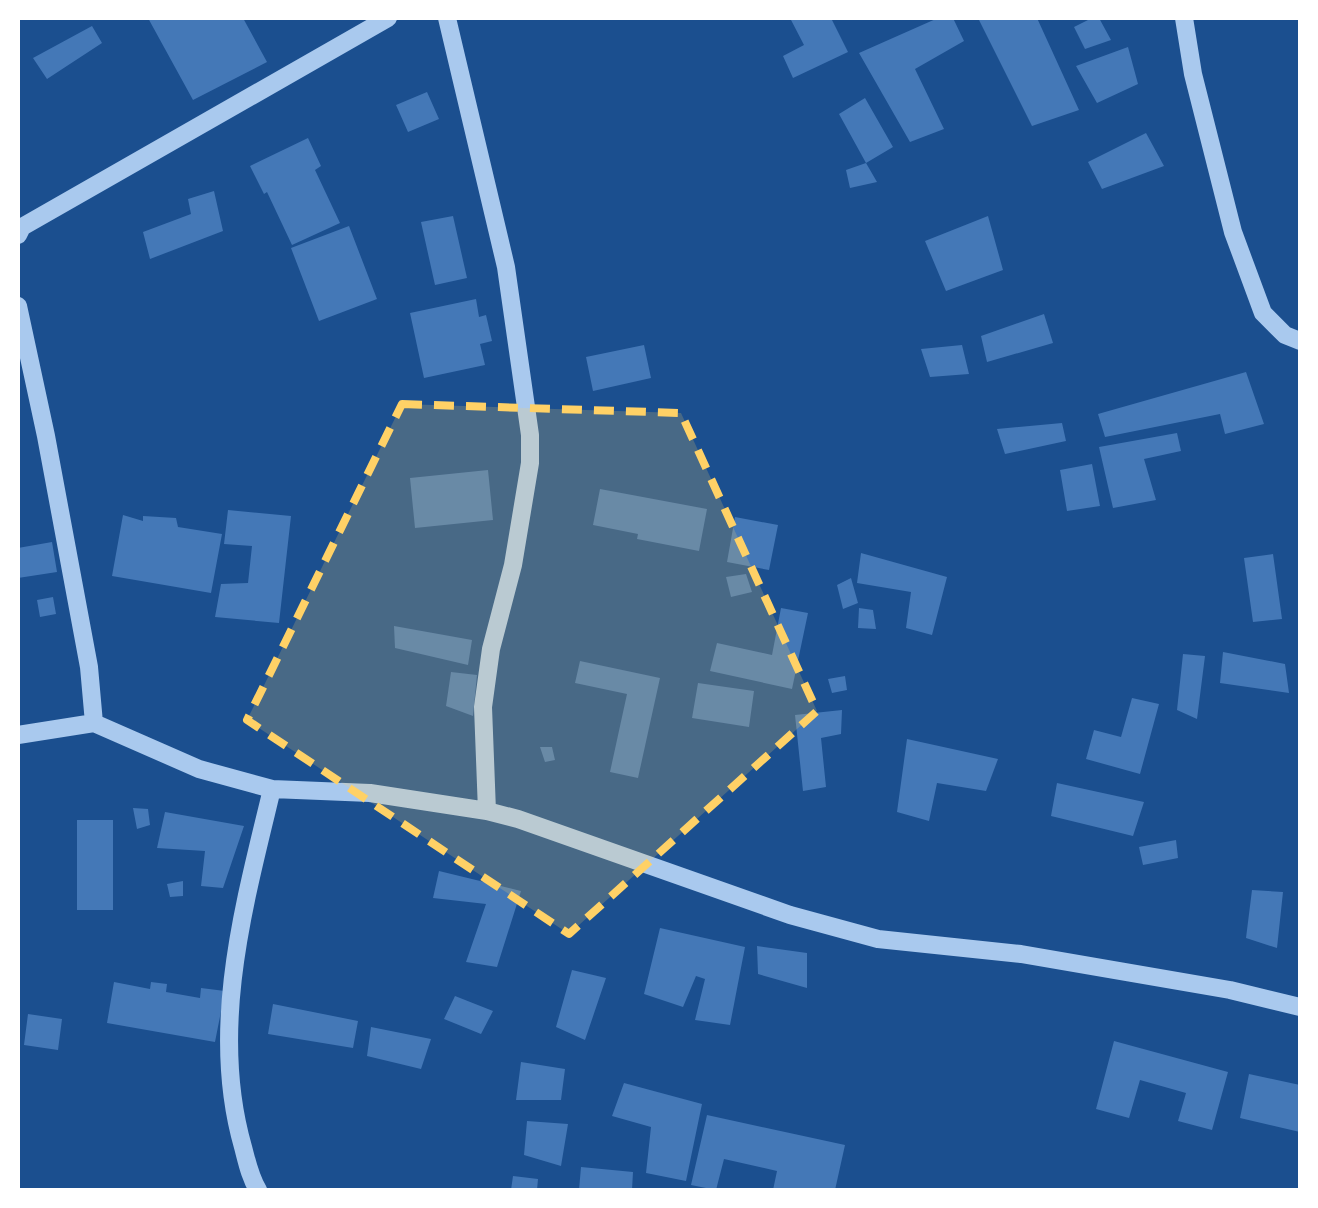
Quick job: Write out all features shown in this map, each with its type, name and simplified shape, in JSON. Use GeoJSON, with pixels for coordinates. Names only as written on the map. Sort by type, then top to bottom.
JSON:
{"type":"FeatureCollection","features":[{"type":"Feature","properties":{"kind":"street"},"geometry":{"type":"LineString","coordinates":[[18,235],[22,227],[388,18]]}},
{"type":"Feature","properties":{"kind":"street"},"geometry":{"type":"LineString","coordinates":[[447,18],[506,268],[530,434],[530,463],[514,564],[491,650],[483,708],[487,811]]}},
{"type":"Feature","properties":{"kind":"street"},"geometry":{"type":"LineString","coordinates":[[1184,18],[1193,74],[1239,248],[1262,312],[1285,335],[1300,341]]}},
{"type":"Feature","properties":{"kind":"street"},"geometry":{"type":"LineString","coordinates":[[18,306],[86,648],[94,723]]}},
{"type":"Feature","properties":{"kind":"street"},"geometry":{"type":"LineString","coordinates":[[18,735],[94,723],[199,769],[272,789],[370,793],[487,811],[790,915],[878,939],[1020,954],[1230,990],[1300,1007]]}},
{"type":"Feature","properties":{"kind":"street"},"geometry":{"type":"LineString","coordinates":[[258,1190],[231,1106],[228,1004],[272,789]]}},
{"type":"Feature","properties":{"kind":"highlighted area"},"geometry":{"type":"Polygon","coordinates":[[[402,404],[681,413],[817,711],[569,934],[247,720],[402,404]]]}},
{"type":"Feature","properties":{"kind":"building"},"geometry":{"type":"Polygon","coordinates":[[[148,18],[243,18],[267,62],[193,100],[148,18]]]}},
{"type":"Feature","properties":{"kind":"building"},"geometry":{"type":"Polygon","coordinates":[[[790,18],[831,18],[848,52],[793,78],[783,56],[804,45],[790,18]]]}},
{"type":"Feature","properties":{"kind":"building"},"geometry":{"type":"Polygon","coordinates":[[[938,18],[953,18],[964,41],[915,69],[944,129],[910,142],[859,53],[938,18]]]}},
{"type":"Feature","properties":{"kind":"building"},"geometry":{"type":"Polygon","coordinates":[[[978,18],[1037,18],[1079,110],[1032,126],[978,18]]]}},
{"type":"Feature","properties":{"kind":"building"},"geometry":{"type":"Polygon","coordinates":[[[1099,18],[1111,40],[1085,49],[1074,27],[1099,18]]]}},
{"type":"Feature","properties":{"kind":"building"},"geometry":{"type":"Polygon","coordinates":[[[92,26],[102,43],[47,79],[33,58],[92,26]]]}},
{"type":"Feature","properties":{"kind":"building"},"geometry":{"type":"Polygon","coordinates":[[[1128,47],[1138,84],[1097,103],[1076,66],[1128,47]]]}},
{"type":"Feature","properties":{"kind":"building"},"geometry":{"type":"Polygon","coordinates":[[[427,92],[439,119],[408,132],[396,105],[427,92]]]}},
{"type":"Feature","properties":{"kind":"building"},"geometry":{"type":"Polygon","coordinates":[[[865,98],[893,147],[866,163],[839,114],[865,98]]]}},
{"type":"Feature","properties":{"kind":"building"},"geometry":{"type":"Polygon","coordinates":[[[1146,133],[1164,166],[1102,189],[1088,162],[1146,133]]]}},
{"type":"Feature","properties":{"kind":"building"},"geometry":{"type":"Polygon","coordinates":[[[308,138],[321,166],[315,170],[340,223],[292,245],[250,166],[308,138]]]}},
{"type":"Feature","properties":{"kind":"building"},"geometry":{"type":"Polygon","coordinates":[[[866,163],[877,182],[850,188],[846,170],[866,163]]]}},
{"type":"Feature","properties":{"kind":"building"},"geometry":{"type":"Polygon","coordinates":[[[214,191],[223,231],[150,259],[143,232],[191,214],[188,199],[214,191]]]}},
{"type":"Feature","properties":{"kind":"building"},"geometry":{"type":"Polygon","coordinates":[[[453,216],[467,278],[435,285],[421,222],[453,216]]]}},
{"type":"Feature","properties":{"kind":"building"},"geometry":{"type":"Polygon","coordinates":[[[988,216],[1003,270],[946,291],[925,241],[988,216]]]}},
{"type":"Feature","properties":{"kind":"building"},"geometry":{"type":"Polygon","coordinates":[[[349,226],[377,299],[319,321],[291,248],[349,226]]]}},
{"type":"Feature","properties":{"kind":"building"},"geometry":{"type":"Polygon","coordinates":[[[476,299],[479,317],[486,315],[492,341],[480,344],[485,365],[424,378],[410,313],[476,299]]]}},
{"type":"Feature","properties":{"kind":"building"},"geometry":{"type":"Polygon","coordinates":[[[1044,314],[1053,343],[987,362],[981,336],[1044,314]]]}},
{"type":"Feature","properties":{"kind":"building"},"geometry":{"type":"Polygon","coordinates":[[[644,345],[651,378],[593,391],[586,357],[644,345]]]}},
{"type":"Feature","properties":{"kind":"building"},"geometry":{"type":"Polygon","coordinates":[[[962,345],[969,374],[930,377],[921,349],[962,345]]]}},
{"type":"Feature","properties":{"kind":"building"},"geometry":{"type":"Polygon","coordinates":[[[1246,372],[1264,424],[1225,434],[1220,414],[1105,437],[1098,414],[1246,372]]]}},
{"type":"Feature","properties":{"kind":"building"},"geometry":{"type":"Polygon","coordinates":[[[1062,423],[1066,441],[1005,454],[997,429],[1062,423]]]}},
{"type":"Feature","properties":{"kind":"building"},"geometry":{"type":"Polygon","coordinates":[[[1177,433],[1181,451],[1144,459],[1156,500],[1113,508],[1099,447],[1177,433]]]}},
{"type":"Feature","properties":{"kind":"building"},"geometry":{"type":"Polygon","coordinates":[[[1092,464],[1100,506],[1067,511],[1060,470],[1092,464]]]}},
{"type":"Feature","properties":{"kind":"building"},"geometry":{"type":"Polygon","coordinates":[[[488,470],[493,520],[415,528],[410,478],[488,470]]]}},
{"type":"Feature","properties":{"kind":"building"},"geometry":{"type":"Polygon","coordinates":[[[600,489],[707,509],[699,551],[637,539],[638,534],[593,525],[600,489]]]}},
{"type":"Feature","properties":{"kind":"building"},"geometry":{"type":"Polygon","coordinates":[[[228,510],[291,516],[279,623],[215,617],[221,584],[248,583],[252,546],[224,544],[228,510]]]}},
{"type":"Feature","properties":{"kind":"building"},"geometry":{"type":"Polygon","coordinates":[[[123,515],[143,521],[143,516],[176,518],[178,527],[222,534],[211,593],[112,576],[123,515]]]}},
{"type":"Feature","properties":{"kind":"building"},"geometry":{"type":"Polygon","coordinates":[[[735,517],[778,525],[769,570],[727,562],[735,517]]]}},
{"type":"Feature","properties":{"kind":"building"},"geometry":{"type":"Polygon","coordinates":[[[52,542],[57,572],[18,578],[18,548],[52,542]]]}},
{"type":"Feature","properties":{"kind":"building"},"geometry":{"type":"Polygon","coordinates":[[[861,553],[947,577],[932,635],[906,628],[911,592],[857,583],[861,553]]]}},
{"type":"Feature","properties":{"kind":"building"},"geometry":{"type":"Polygon","coordinates":[[[1273,554],[1282,619],[1253,622],[1244,558],[1273,554]]]}},
{"type":"Feature","properties":{"kind":"building"},"geometry":{"type":"Polygon","coordinates":[[[746,574],[752,592],[731,597],[726,577],[746,574]]]}},
{"type":"Feature","properties":{"kind":"building"},"geometry":{"type":"Polygon","coordinates":[[[851,578],[858,603],[843,609],[837,585],[851,578]]]}},
{"type":"Feature","properties":{"kind":"building"},"geometry":{"type":"Polygon","coordinates":[[[53,597],[56,614],[40,617],[37,600],[53,597]]]}},
{"type":"Feature","properties":{"kind":"building"},"geometry":{"type":"Polygon","coordinates":[[[781,608],[808,613],[792,689],[710,671],[717,643],[772,655],[781,608]]]}},
{"type":"Feature","properties":{"kind":"building"},"geometry":{"type":"Polygon","coordinates":[[[859,608],[873,610],[876,629],[858,628],[859,608]]]}},
{"type":"Feature","properties":{"kind":"building"},"geometry":{"type":"Polygon","coordinates":[[[394,626],[472,640],[468,665],[395,648],[394,626]]]}},
{"type":"Feature","properties":{"kind":"building"},"geometry":{"type":"Polygon","coordinates":[[[1223,652],[1285,664],[1289,693],[1220,683],[1223,652]]]}},
{"type":"Feature","properties":{"kind":"building"},"geometry":{"type":"Polygon","coordinates":[[[1183,654],[1205,656],[1197,719],[1177,710],[1183,654]]]}},
{"type":"Feature","properties":{"kind":"building"},"geometry":{"type":"Polygon","coordinates":[[[580,661],[660,678],[638,778],[610,772],[627,694],[575,683],[580,661]]]}},
{"type":"Feature","properties":{"kind":"building"},"geometry":{"type":"Polygon","coordinates":[[[451,672],[477,675],[473,716],[446,706],[451,672]]]}},
{"type":"Feature","properties":{"kind":"building"},"geometry":{"type":"Polygon","coordinates":[[[845,676],[847,690],[832,693],[828,679],[845,676]]]}},
{"type":"Feature","properties":{"kind":"building"},"geometry":{"type":"Polygon","coordinates":[[[698,683],[754,691],[749,727],[692,718],[698,683]]]}},
{"type":"Feature","properties":{"kind":"building"},"geometry":{"type":"Polygon","coordinates":[[[1132,698],[1159,704],[1140,774],[1086,759],[1094,730],[1121,737],[1132,698]]]}},
{"type":"Feature","properties":{"kind":"building"},"geometry":{"type":"Polygon","coordinates":[[[842,710],[841,734],[821,738],[826,787],[803,791],[795,715],[842,710]]]}},
{"type":"Feature","properties":{"kind":"building"},"geometry":{"type":"Polygon","coordinates":[[[907,739],[998,759],[986,791],[937,783],[929,821],[897,812],[907,739]]]}},
{"type":"Feature","properties":{"kind":"building"},"geometry":{"type":"Polygon","coordinates":[[[540,747],[552,747],[555,760],[545,762],[540,747]]]}},
{"type":"Feature","properties":{"kind":"building"},"geometry":{"type":"Polygon","coordinates":[[[1057,783],[1144,802],[1133,836],[1051,816],[1057,783]]]}},
{"type":"Feature","properties":{"kind":"building"},"geometry":{"type":"Polygon","coordinates":[[[133,808],[148,809],[150,825],[137,829],[133,808]]]}},
{"type":"Feature","properties":{"kind":"building"},"geometry":{"type":"Polygon","coordinates":[[[165,812],[244,826],[223,888],[201,886],[205,851],[157,848],[165,812]]]}},
{"type":"Feature","properties":{"kind":"building"},"geometry":{"type":"Polygon","coordinates":[[[77,820],[113,820],[113,910],[77,910],[77,820]]]}},
{"type":"Feature","properties":{"kind":"building"},"geometry":{"type":"Polygon","coordinates":[[[1176,840],[1178,858],[1143,865],[1139,847],[1176,840]]]}},
{"type":"Feature","properties":{"kind":"building"},"geometry":{"type":"Polygon","coordinates":[[[439,871],[521,891],[497,967],[466,962],[486,904],[433,898],[439,871]]]}},
{"type":"Feature","properties":{"kind":"building"},"geometry":{"type":"Polygon","coordinates":[[[183,881],[183,896],[170,897],[167,884],[183,881]]]}},
{"type":"Feature","properties":{"kind":"building"},"geometry":{"type":"Polygon","coordinates":[[[1252,890],[1283,892],[1277,948],[1246,938],[1252,890]]]}},
{"type":"Feature","properties":{"kind":"building"},"geometry":{"type":"Polygon","coordinates":[[[660,928],[745,947],[730,1025],[695,1020],[705,979],[696,976],[683,1007],[644,994],[660,928]]]}},
{"type":"Feature","properties":{"kind":"building"},"geometry":{"type":"Polygon","coordinates":[[[757,946],[807,953],[807,988],[758,974],[757,946]]]}},
{"type":"Feature","properties":{"kind":"building"},"geometry":{"type":"Polygon","coordinates":[[[572,970],[606,978],[585,1040],[556,1027],[572,970]]]}},
{"type":"Feature","properties":{"kind":"building"},"geometry":{"type":"Polygon","coordinates":[[[114,982],[150,989],[151,982],[167,984],[166,992],[200,998],[201,988],[225,991],[215,1042],[107,1023],[114,982]]]}},
{"type":"Feature","properties":{"kind":"building"},"geometry":{"type":"Polygon","coordinates":[[[455,996],[493,1011],[481,1034],[444,1019],[455,996]]]}},
{"type":"Feature","properties":{"kind":"building"},"geometry":{"type":"Polygon","coordinates":[[[273,1004],[358,1021],[353,1048],[268,1034],[273,1004]]]}},
{"type":"Feature","properties":{"kind":"building"},"geometry":{"type":"Polygon","coordinates":[[[28,1014],[62,1019],[58,1050],[24,1045],[28,1014]]]}},
{"type":"Feature","properties":{"kind":"building"},"geometry":{"type":"Polygon","coordinates":[[[371,1027],[431,1039],[421,1069],[367,1056],[371,1027]]]}},
{"type":"Feature","properties":{"kind":"building"},"geometry":{"type":"Polygon","coordinates":[[[1114,1041],[1228,1072],[1212,1130],[1178,1121],[1186,1093],[1140,1080],[1129,1118],[1096,1109],[1114,1041]]]}},
{"type":"Feature","properties":{"kind":"building"},"geometry":{"type":"Polygon","coordinates":[[[521,1062],[565,1069],[561,1100],[516,1100],[521,1062]]]}},
{"type":"Feature","properties":{"kind":"building"},"geometry":{"type":"Polygon","coordinates":[[[1249,1074],[1300,1085],[1300,1132],[1240,1118],[1249,1074]]]}},
{"type":"Feature","properties":{"kind":"building"},"geometry":{"type":"Polygon","coordinates":[[[624,1083],[702,1104],[686,1181],[646,1173],[651,1127],[612,1116],[624,1083]]]}},
{"type":"Feature","properties":{"kind":"building"},"geometry":{"type":"Polygon","coordinates":[[[707,1115],[845,1145],[835,1190],[773,1190],[777,1171],[724,1159],[716,1190],[691,1185],[707,1115]]]}},
{"type":"Feature","properties":{"kind":"building"},"geometry":{"type":"Polygon","coordinates":[[[527,1121],[568,1124],[561,1166],[524,1155],[527,1121]]]}},
{"type":"Feature","properties":{"kind":"building"},"geometry":{"type":"Polygon","coordinates":[[[581,1167],[633,1172],[632,1190],[579,1190],[581,1167]]]}},
{"type":"Feature","properties":{"kind":"building"},"geometry":{"type":"Polygon","coordinates":[[[513,1176],[538,1179],[537,1190],[511,1190],[513,1176]]]}}]}
